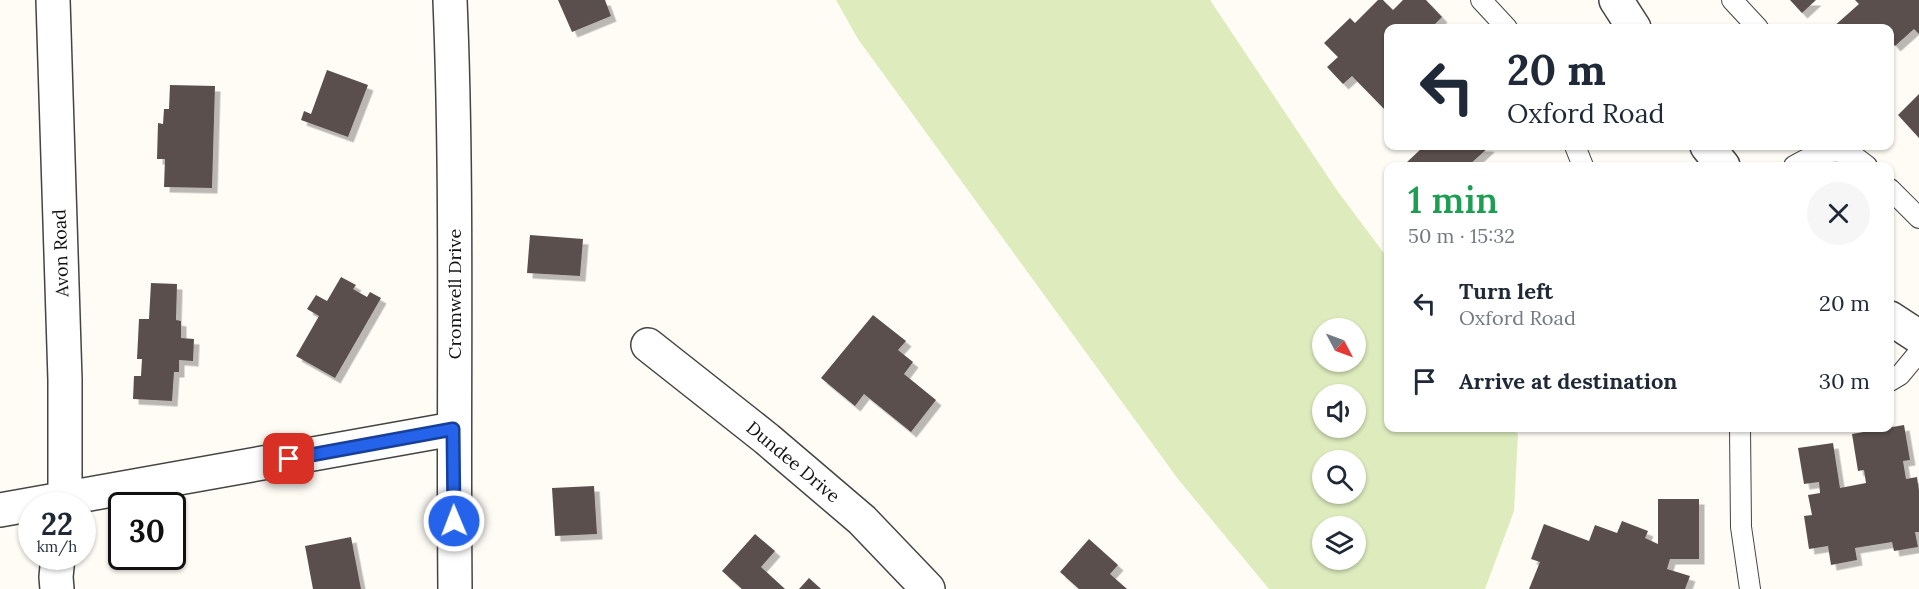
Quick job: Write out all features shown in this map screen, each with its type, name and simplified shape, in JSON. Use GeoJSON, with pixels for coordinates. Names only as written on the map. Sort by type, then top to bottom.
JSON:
{"type":"FeatureCollection","features":[{"type":"Feature","properties":{"kind":"street","name":"Avon Road"},"geometry":{"type":"LineString","coordinates":[[52,0],[66,492]]}},
{"type":"Feature","properties":{"kind":"street","name":"Cromwell Drive"},"geometry":{"type":"LineString","coordinates":[[450,0],[456,263],[453,429],[456,589]]}},
{"type":"Feature","properties":{"kind":"street"},"geometry":{"type":"LineString","coordinates":[[1616,0],[1631,24]]}},
{"type":"Feature","properties":{"kind":"street"},"geometry":{"type":"LineString","coordinates":[[1710,150],[1720,162]]}},
{"type":"Feature","properties":{"kind":"street"},"geometry":{"type":"LineString","coordinates":[[1894,321],[1919,337]]}},
{"type":"Feature","properties":{"kind":"street","name":"Dundee Drive"},"geometry":{"type":"LineString","coordinates":[[648,345],[768,439],[862,520],[928,589]]}},
{"type":"Feature","properties":{"kind":"street"},"geometry":{"type":"LineString","coordinates":[[96,495],[453,429]]}},
{"type":"Feature","properties":{"kind":"street"},"geometry":{"type":"LineString","coordinates":[[0,510],[18,508]]}},
{"type":"Feature","properties":{"kind":"street"},"geometry":{"type":"LineString","coordinates":[[57,570],[57,589]]}},
{"type":"Feature","properties":{"kind":"lane"},"geometry":{"type":"LineString","coordinates":[[1481,0],[1503,24]]}},
{"type":"Feature","properties":{"kind":"lane"},"geometry":{"type":"LineString","coordinates":[[1732,0],[1754,24]]}},
{"type":"Feature","properties":{"kind":"lane"},"geometry":{"type":"LineString","coordinates":[[1801,162],[1809,157],[1828,152],[1847,153],[1861,162]]}},
{"type":"Feature","properties":{"kind":"lane"},"geometry":{"type":"LineString","coordinates":[[1894,193],[1919,218]]}},
{"type":"Feature","properties":{"kind":"lane"},"geometry":{"type":"LineString","coordinates":[[1894,379],[1900,375],[1919,352]]}},
{"type":"Feature","properties":{"kind":"lane"},"geometry":{"type":"LineString","coordinates":[[1740,432],[1741,526],[1748,588]]}},
{"type":"Feature","properties":{"kind":"green space"},"geometry":{"type":"Polygon","coordinates":[[[836,0],[1210,0],[1336,189],[1384,253],[1384,432],[1516,432],[1518,434],[1514,511],[1485,589],[1269,589],[1178,479],[858,39],[836,0]]]}},
{"type":"Feature","properties":{"kind":"building"},"geometry":{"type":"Polygon","coordinates":[[[558,0],[605,0],[611,16],[572,32],[558,0]]]}},
{"type":"Feature","properties":{"kind":"building"},"geometry":{"type":"Polygon","coordinates":[[[1378,0],[1383,0],[1393,10],[1403,0],[1426,0],[1442,17],[1435,24],[1384,24],[1384,109],[1352,76],[1343,84],[1327,67],[1338,57],[1324,43],[1350,18],[1355,23],[1378,0]]]}},
{"type":"Feature","properties":{"kind":"building"},"geometry":{"type":"Polygon","coordinates":[[[1790,0],[1816,0],[1802,13],[1790,0]]]}},
{"type":"Feature","properties":{"kind":"building"},"geometry":{"type":"Polygon","coordinates":[[[1855,0],[1919,0],[1919,34],[1914,29],[1895,46],[1894,24],[1836,24],[1859,4],[1855,0]]]}},
{"type":"Feature","properties":{"kind":"building"},"geometry":{"type":"Polygon","coordinates":[[[327,70],[368,85],[348,137],[301,120],[304,111],[311,114],[327,70]]]}},
{"type":"Feature","properties":{"kind":"building"},"geometry":{"type":"Polygon","coordinates":[[[170,85],[215,86],[212,188],[164,187],[165,159],[157,159],[158,123],[163,124],[164,109],[169,109],[170,85]]]}},
{"type":"Feature","properties":{"kind":"building"},"geometry":{"type":"Polygon","coordinates":[[[1919,94],[1919,138],[1898,115],[1919,94]]]}},
{"type":"Feature","properties":{"kind":"building"},"geometry":{"type":"Polygon","coordinates":[[[1420,150],[1486,150],[1472,162],[1407,162],[1420,150]]]}},
{"type":"Feature","properties":{"kind":"building"},"geometry":{"type":"Polygon","coordinates":[[[530,235],[583,239],[580,276],[527,273],[530,235]]]}},
{"type":"Feature","properties":{"kind":"building"},"geometry":{"type":"Polygon","coordinates":[[[341,277],[356,285],[353,289],[367,297],[370,292],[381,298],[335,378],[296,356],[319,316],[307,309],[316,295],[327,301],[341,277]]]}},
{"type":"Feature","properties":{"kind":"building"},"geometry":{"type":"Polygon","coordinates":[[[151,283],[177,284],[176,320],[181,321],[181,338],[194,339],[193,361],[179,360],[179,372],[174,372],[172,401],[133,399],[134,376],[141,376],[142,359],[137,359],[139,319],[149,319],[151,283]]]}},
{"type":"Feature","properties":{"kind":"building"},"geometry":{"type":"Polygon","coordinates":[[[873,315],[906,341],[898,350],[913,362],[904,374],[936,400],[911,432],[864,394],[855,406],[821,378],[873,315]]]}},
{"type":"Feature","properties":{"kind":"building"},"geometry":{"type":"Polygon","coordinates":[[[1904,425],[1910,460],[1903,461],[1906,479],[1917,477],[1919,532],[1915,532],[1918,547],[1894,551],[1892,542],[1855,548],[1857,560],[1831,565],[1828,546],[1809,549],[1804,516],[1812,515],[1808,495],[1820,493],[1819,482],[1804,484],[1798,448],[1833,443],[1840,488],[1866,483],[1864,470],[1858,471],[1852,434],[1894,432],[1894,427],[1904,425]]]}},
{"type":"Feature","properties":{"kind":"building"},"geometry":{"type":"Polygon","coordinates":[[[594,486],[597,534],[555,536],[552,488],[594,486]]]}},
{"type":"Feature","properties":{"kind":"building"},"geometry":{"type":"Polygon","coordinates":[[[1658,499],[1699,499],[1699,559],[1670,559],[1667,569],[1690,576],[1685,589],[1529,589],[1540,562],[1531,559],[1544,524],[1589,541],[1595,525],[1617,533],[1622,521],[1648,531],[1645,538],[1658,544],[1658,499]]]}},
{"type":"Feature","properties":{"kind":"building"},"geometry":{"type":"Polygon","coordinates":[[[755,534],[775,551],[761,567],[785,589],[742,589],[722,571],[755,534]]]}},
{"type":"Feature","properties":{"kind":"building"},"geometry":{"type":"Polygon","coordinates":[[[351,537],[361,589],[313,589],[305,546],[351,537]]]}},
{"type":"Feature","properties":{"kind":"building"},"geometry":{"type":"Polygon","coordinates":[[[1089,539],[1118,565],[1110,574],[1127,589],[1079,589],[1060,572],[1089,539]]]}},
{"type":"Feature","properties":{"kind":"building"},"geometry":{"type":"Polygon","coordinates":[[[809,578],[821,589],[799,589],[809,578]]]}},
{"type":"Feature","properties":{"kind":"route"},"geometry":{"type":"LineString","coordinates":[[289,459],[453,429],[454,521]]}}]}
